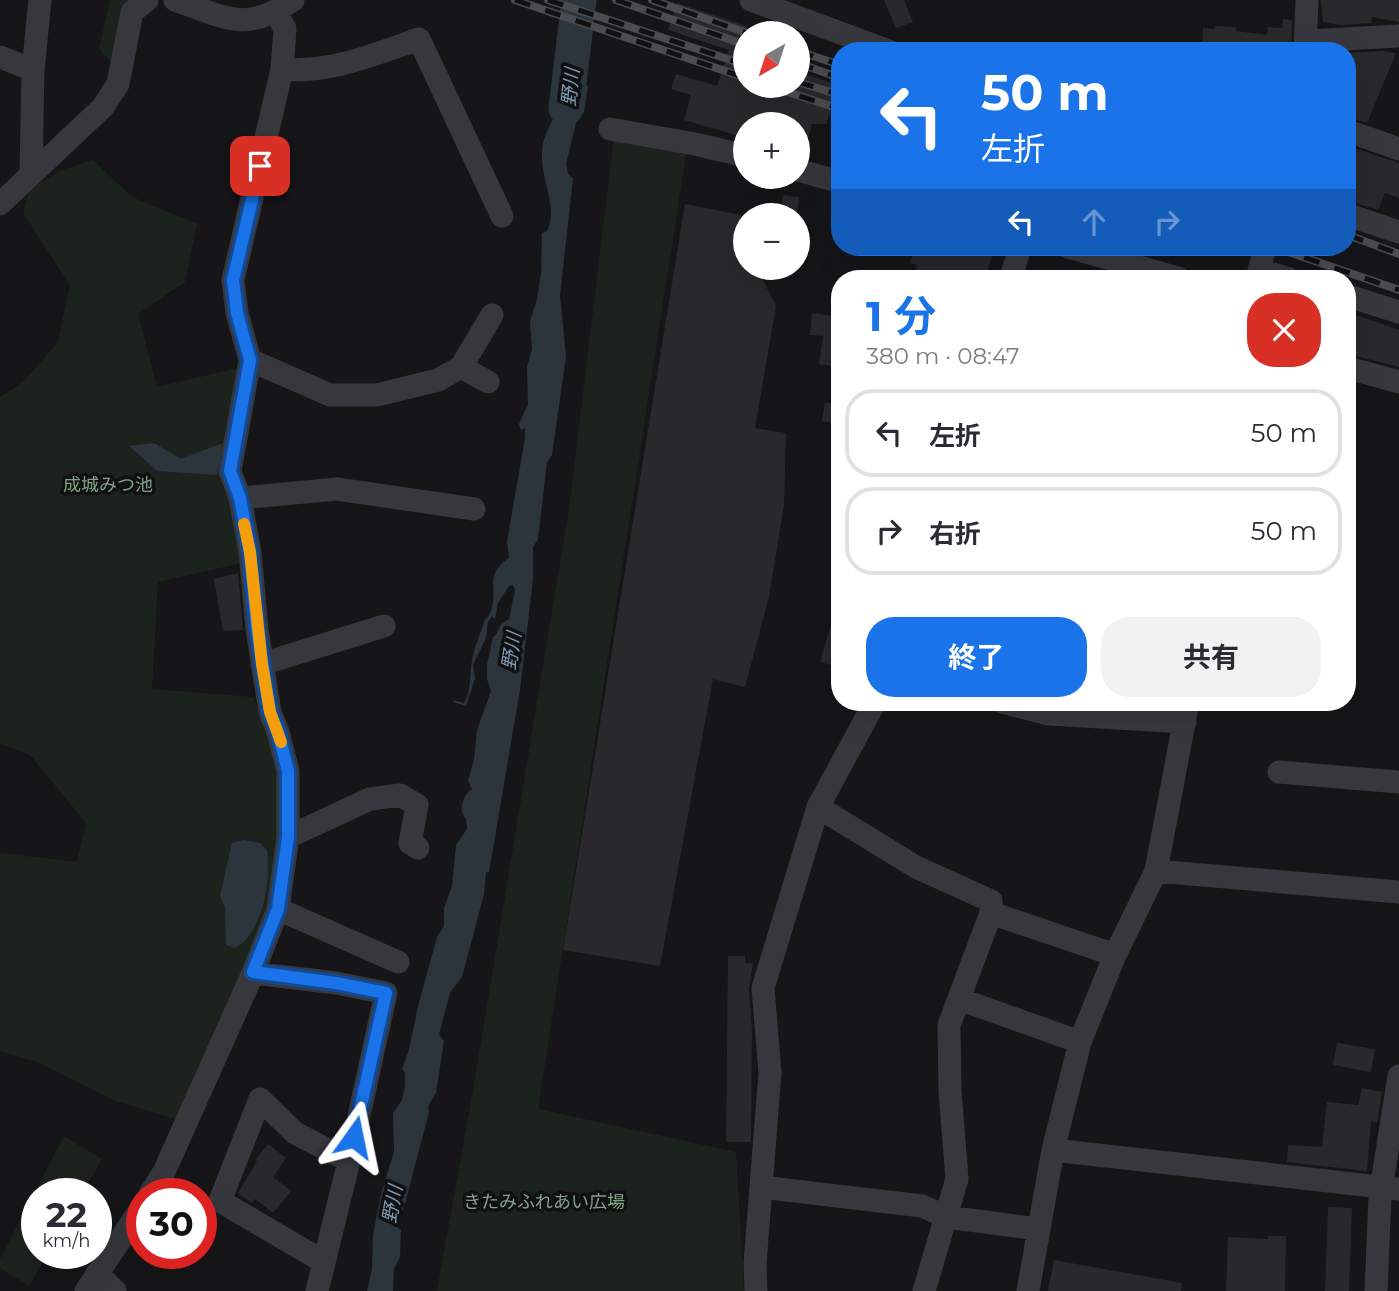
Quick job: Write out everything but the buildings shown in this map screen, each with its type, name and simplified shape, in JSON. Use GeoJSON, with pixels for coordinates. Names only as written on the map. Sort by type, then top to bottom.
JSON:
{"type":"FeatureCollection","features":[{"type":"Feature","properties":{"kind":"street"},"geometry":{"type":"LineString","coordinates":[[31,173],[33,70],[40,0]]}},
{"type":"Feature","properties":{"kind":"street"},"geometry":{"type":"LineString","coordinates":[[0,204],[103,107],[118,84],[132,12],[147,0]]}},
{"type":"Feature","properties":{"kind":"street"},"geometry":{"type":"LineString","coordinates":[[160,1178],[253,972],[278,909],[288,837],[288,771],[270,712],[250,552],[240,498],[230,471],[250,360],[237,313],[233,280],[282,69],[285,6],[260,18],[236,21],[175,0]]}},
{"type":"Feature","properties":{"kind":"street"},"geometry":{"type":"LineString","coordinates":[[751,0],[780,6],[867,42]]}},
{"type":"Feature","properties":{"kind":"street"},"geometry":{"type":"LineString","coordinates":[[1306,42],[1307,0]]}},
{"type":"Feature","properties":{"kind":"street"},"geometry":{"type":"LineString","coordinates":[[1343,42],[1399,36]]}},
{"type":"Feature","properties":{"kind":"street"},"geometry":{"type":"LineString","coordinates":[[282,69],[303,71],[352,62],[419,39],[502,216]]}},
{"type":"Feature","properties":{"kind":"street"},"geometry":{"type":"LineString","coordinates":[[0,57],[33,70]]}},
{"type":"Feature","properties":{"kind":"street"},"geometry":{"type":"LineString","coordinates":[[610,129],[733,153]]}},
{"type":"Feature","properties":{"kind":"street"},"geometry":{"type":"LineString","coordinates":[[1356,134],[1399,149]]}},
{"type":"Feature","properties":{"kind":"street"},"geometry":{"type":"LineString","coordinates":[[810,173],[831,179]]}},
{"type":"Feature","properties":{"kind":"street"},"geometry":{"type":"LineString","coordinates":[[1356,218],[1399,232]]}},
{"type":"Feature","properties":{"kind":"street"},"geometry":{"type":"LineString","coordinates":[[1100,256],[1150,270]]}},
{"type":"Feature","properties":{"kind":"street"},"geometry":{"type":"LineString","coordinates":[[1356,299],[1399,312]]}},
{"type":"Feature","properties":{"kind":"street"},"geometry":{"type":"LineString","coordinates":[[250,360],[330,395],[377,395],[438,380],[461,367],[492,315]]}},
{"type":"Feature","properties":{"kind":"street"},"geometry":{"type":"LineString","coordinates":[[461,367],[488,382]]}},
{"type":"Feature","properties":{"kind":"street"},"geometry":{"type":"LineString","coordinates":[[1356,370],[1399,382]]}},
{"type":"Feature","properties":{"kind":"street"},"geometry":{"type":"LineString","coordinates":[[240,498],[337,489],[474,509]]}},
{"type":"Feature","properties":{"kind":"street"},"geometry":{"type":"LineString","coordinates":[[262,664],[383,626]]}},
{"type":"Feature","properties":{"kind":"street"},"geometry":{"type":"LineString","coordinates":[[756,1291],[755,1264],[770,1073],[763,988],[818,807],[870,711]]}},
{"type":"Feature","properties":{"kind":"street"},"geometry":{"type":"LineString","coordinates":[[1028,1291],[1053,1150],[1080,1042],[1115,955],[1156,871],[1187,712],[1049,714],[1037,711]]}},
{"type":"Feature","properties":{"kind":"street"},"geometry":{"type":"LineString","coordinates":[[1279,772],[1399,782]]}},
{"type":"Feature","properties":{"kind":"street"},"geometry":{"type":"LineString","coordinates":[[288,837],[370,799],[400,795],[417,804],[410,843],[418,848]]}},
{"type":"Feature","properties":{"kind":"street"},"geometry":{"type":"LineString","coordinates":[[818,807],[916,867],[991,901],[991,913],[949,1025],[950,1091],[957,1180],[924,1291]]}},
{"type":"Feature","properties":{"kind":"street"},"geometry":{"type":"LineString","coordinates":[[1156,871],[1399,892]]}},
{"type":"Feature","properties":{"kind":"street"},"geometry":{"type":"LineString","coordinates":[[278,909],[398,962]]}},
{"type":"Feature","properties":{"kind":"street"},"geometry":{"type":"LineString","coordinates":[[991,913],[1115,955]]}},
{"type":"Feature","properties":{"kind":"street"},"geometry":{"type":"LineString","coordinates":[[253,972],[386,993],[317,1291]]}},
{"type":"Feature","properties":{"kind":"street"},"geometry":{"type":"LineString","coordinates":[[959,999],[1080,1042]]}},
{"type":"Feature","properties":{"kind":"street"},"geometry":{"type":"LineString","coordinates":[[1376,1291],[1390,1188],[1399,1076]]}},
{"type":"Feature","properties":{"kind":"street"},"geometry":{"type":"LineString","coordinates":[[324,1262],[220,1201],[260,1099],[295,1133],[349,1161]]}},
{"type":"Feature","properties":{"kind":"street"},"geometry":{"type":"LineString","coordinates":[[1053,1150],[1390,1188]]}},
{"type":"Feature","properties":{"kind":"street"},"geometry":{"type":"LineString","coordinates":[[761,1187],[922,1206],[947,1217],[1038,1229]]}},
{"type":"Feature","properties":{"kind":"street"},"geometry":{"type":"LineString","coordinates":[[115,1291],[92,1282],[126,1231]]}},
{"type":"Feature","properties":{"kind":"green space"},"geometry":{"type":"Polygon","coordinates":[[[110,0],[133,0],[112,63],[99,49],[110,0]]]}},
{"type":"Feature","properties":{"kind":"green space","name":"きたみふれあい広場"},"geometry":{"type":"Polygon","coordinates":[[[614,137],[687,148],[538,1109],[736,1152],[744,1291],[437,1291],[569,509],[614,137]]]}},
{"type":"Feature","properties":{"kind":"green space","name":"成城みつ池"},"geometry":{"type":"Polygon","coordinates":[[[93,160],[132,197],[197,224],[185,282],[138,314],[157,387],[242,367],[242,563],[158,582],[152,689],[253,697],[287,785],[290,850],[189,1123],[113,1100],[40,1063],[0,1051],[0,853],[77,862],[86,823],[30,755],[0,743],[0,397],[23,382],[58,342],[70,285],[23,213],[30,189],[62,170],[93,160]]]}},
{"type":"Feature","properties":{"kind":"green space"},"geometry":{"type":"Polygon","coordinates":[[[64,1136],[102,1159],[91,1178],[42,1178],[64,1136]]]}},
{"type":"Feature","properties":{"kind":"green space"},"geometry":{"type":"Polygon","coordinates":[[[21,1219],[21,1269],[39,1269],[29,1286],[0,1268],[0,1259],[21,1219]]]}},
{"type":"Feature","properties":{"kind":"water"},"geometry":{"type":"Polygon","coordinates":[[[563,58],[577,65],[572,86],[581,90],[588,85],[584,112],[576,123],[566,164],[568,174],[573,178],[560,295],[566,356],[552,455],[547,462],[538,539],[533,547],[533,579],[520,690],[484,894],[462,977],[450,993],[439,1034],[444,1041],[436,1093],[428,1106],[429,1112],[405,1204],[396,1219],[396,1226],[401,1230],[400,1257],[394,1269],[393,1291],[367,1291],[372,1269],[373,1235],[381,1194],[394,1152],[393,1113],[402,1100],[405,1086],[405,1073],[402,1069],[437,937],[444,926],[444,908],[452,886],[456,845],[467,829],[462,807],[464,798],[472,789],[468,781],[474,760],[477,730],[491,691],[487,679],[487,664],[493,637],[501,624],[509,619],[515,590],[513,585],[509,586],[498,603],[495,619],[492,616],[488,622],[486,638],[473,665],[475,678],[466,706],[453,702],[464,703],[467,698],[474,652],[493,603],[494,576],[501,564],[509,558],[507,542],[525,438],[525,428],[521,430],[519,424],[528,404],[527,367],[532,349],[530,322],[541,273],[542,233],[547,231],[551,212],[542,152],[562,97],[563,58]]]}},
{"type":"Feature","properties":{"kind":"water"},"geometry":{"type":"Polygon","coordinates":[[[154,443],[181,459],[223,443],[217,475],[158,471],[129,446],[154,443]]]}},
{"type":"Feature","properties":{"kind":"water"},"geometry":{"type":"Polygon","coordinates":[[[244,840],[260,843],[267,850],[268,876],[259,918],[245,940],[235,948],[226,945],[225,907],[220,896],[232,843],[244,840]]]}},
{"type":"Feature","properties":{"kind":"waterway","name":"野川"},"geometry":{"type":"LineString","coordinates":[[566,108],[579,0]]}},
{"type":"Feature","properties":{"kind":"railway"},"geometry":{"type":"LineString","coordinates":[[515,0],[733,74]]}},
{"type":"Feature","properties":{"kind":"railway"},"geometry":{"type":"LineString","coordinates":[[548,0],[733,61]]}},
{"type":"Feature","properties":{"kind":"railway"},"geometry":{"type":"LineString","coordinates":[[616,0],[733,40]]}},
{"type":"Feature","properties":{"kind":"railway"},"geometry":{"type":"LineString","coordinates":[[652,0],[733,28]]}},
{"type":"Feature","properties":{"kind":"railway"},"geometry":{"type":"LineString","coordinates":[[810,55],[831,62]]}},
{"type":"Feature","properties":{"kind":"railway"},"geometry":{"type":"LineString","coordinates":[[810,67],[831,75]]}},
{"type":"Feature","properties":{"kind":"railway"},"geometry":{"type":"LineString","coordinates":[[810,86],[831,92]]}},
{"type":"Feature","properties":{"kind":"railway"},"geometry":{"type":"LineString","coordinates":[[806,98],[831,106]]}},
{"type":"Feature","properties":{"kind":"railway"},"geometry":{"type":"LineString","coordinates":[[1356,238],[1399,254]]}},
{"type":"Feature","properties":{"kind":"railway"},"geometry":{"type":"LineString","coordinates":[[1300,256],[1341,270]]}},
{"type":"Feature","properties":{"kind":"railway"},"geometry":{"type":"LineString","coordinates":[[1356,275],[1399,290]]}},
{"type":"Feature","properties":{"kind":"slow traffic"},"geometry":{"type":"LineString","coordinates":[[244,524],[250,552],[257,629],[270,712],[281,742]]}},
{"type":"Feature","properties":{"kind":"route"},"geometry":{"type":"LineString","coordinates":[[260,166],[233,280],[237,313],[250,360],[230,471],[240,498],[250,552],[257,629],[270,712],[288,771],[288,837],[278,909],[253,972],[386,993],[354,1137]]}}]}
